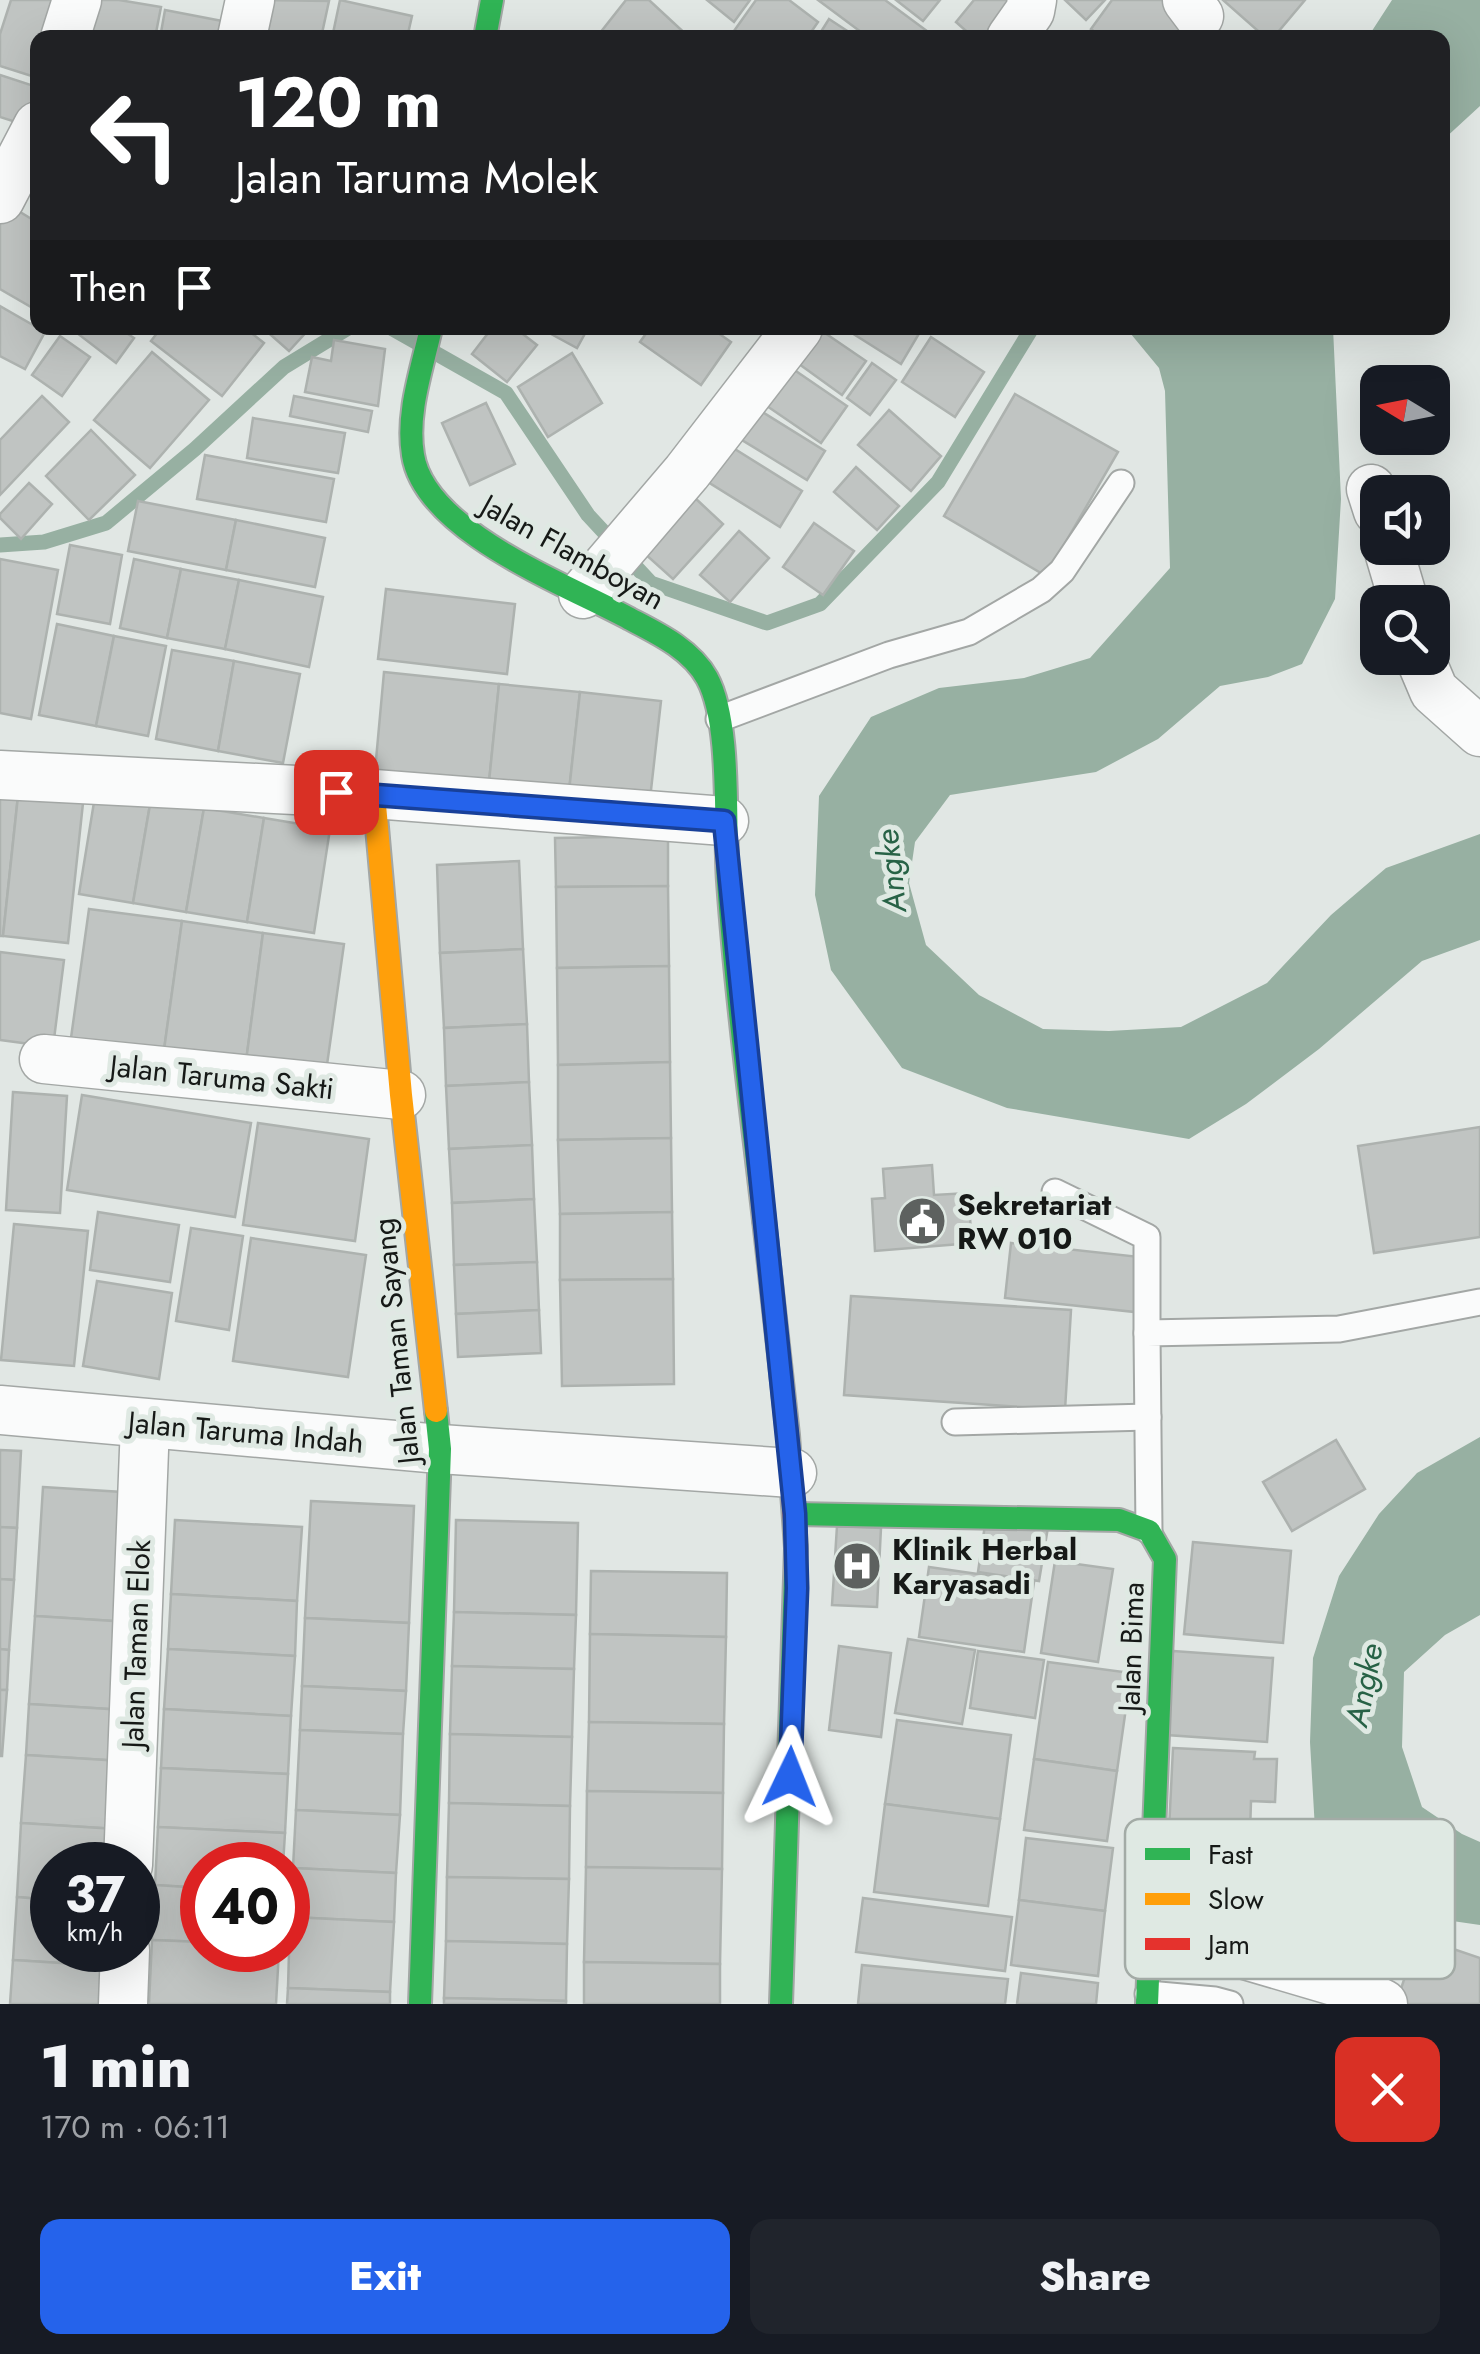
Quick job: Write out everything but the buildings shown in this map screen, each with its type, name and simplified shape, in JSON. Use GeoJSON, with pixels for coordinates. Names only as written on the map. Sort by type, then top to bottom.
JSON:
{"type":"FeatureCollection","features":[{"type":"Feature","properties":{"kind":"street"},"geometry":{"type":"LineString","coordinates":[[68,30],[77,0]]}},
{"type":"Feature","properties":{"kind":"street"},"geometry":{"type":"LineString","coordinates":[[244,30],[250,0]]}},
{"type":"Feature","properties":{"kind":"street"},"geometry":{"type":"LineString","coordinates":[[486,30],[492,0]]}},
{"type":"Feature","properties":{"kind":"street"},"geometry":{"type":"LineString","coordinates":[[1017,30],[1030,11],[1032,0]]}},
{"type":"Feature","properties":{"kind":"street"},"geometry":{"type":"LineString","coordinates":[[0,199],[30,141]]}},
{"type":"Feature","properties":{"kind":"street","name":"Jalan Flamboyan"},"geometry":{"type":"LineString","coordinates":[[430,335],[412,426],[416,470],[441,508],[470,532],[656,633],[692,657],[710,682],[718,718],[724,821],[793,1494],[797,1588],[780,2004]]}},
{"type":"Feature","properties":{"kind":"street"},"geometry":{"type":"LineString","coordinates":[[583,594],[792,335]]}},
{"type":"Feature","properties":{"kind":"street"},"geometry":{"type":"LineString","coordinates":[[1427,675],[1434,692],[1480,732]]}},
{"type":"Feature","properties":{"kind":"street"},"geometry":{"type":"LineString","coordinates":[[0,775],[374,794],[724,821]]}},
{"type":"Feature","properties":{"kind":"street","name":"Jalan Taman Sayang"},"geometry":{"type":"LineString","coordinates":[[374,794],[401,1096],[440,1449],[420,2004]]}},
{"type":"Feature","properties":{"kind":"street","name":"Jalan Taruma Sakti"},"geometry":{"type":"LineString","coordinates":[[44,1059],[401,1096]]}},
{"type":"Feature","properties":{"kind":"street","name":"Jalan Taruma Indah"},"geometry":{"type":"LineString","coordinates":[[0,1410],[440,1449],[793,1494]]}},
{"type":"Feature","properties":{"kind":"street","name":"Jalan Taman Elok"},"geometry":{"type":"LineString","coordinates":[[129,1842],[145,1424]]}},
{"type":"Feature","properties":{"kind":"street"},"geometry":{"type":"LineString","coordinates":[[793,1494],[1119,1520],[1148,1531]]}},
{"type":"Feature","properties":{"kind":"street","name":"Jalan Bima"},"geometry":{"type":"LineString","coordinates":[[1148,1531],[1165,1559],[1154,1819]]}},
{"type":"Feature","properties":{"kind":"street"},"geometry":{"type":"LineString","coordinates":[[123,2004],[124,1972]]}},
{"type":"Feature","properties":{"kind":"street"},"geometry":{"type":"LineString","coordinates":[[1327,1979],[1383,2004]]}},
{"type":"Feature","properties":{"kind":"lane"},"geometry":{"type":"LineString","coordinates":[[718,718],[889,655],[969,632],[1041,590],[1062,571],[1121,483]]}},
{"type":"Feature","properties":{"kind":"lane"},"geometry":{"type":"LineString","coordinates":[[1055,1192],[1148,1237],[1148,1531]]}},
{"type":"Feature","properties":{"kind":"lane"},"geometry":{"type":"LineString","coordinates":[[1147,1333],[1339,1329],[1480,1302]]}},
{"type":"Feature","properties":{"kind":"lane"},"geometry":{"type":"LineString","coordinates":[[954,1422],[1148,1416]]}},
{"type":"Feature","properties":{"kind":"lane"},"geometry":{"type":"LineString","coordinates":[[1147,1999],[1215,2000],[1230,2004]]}},
{"type":"Feature","properties":{"kind":"water"},"geometry":{"type":"Polygon","coordinates":[[[1392,0],[1480,0],[1480,106],[1450,134],[1450,30],[1373,30],[1392,0]]]}},
{"type":"Feature","properties":{"kind":"water","name":"Angke"},"geometry":{"type":"Polygon","coordinates":[[[1132,335],[1333,335],[1341,499],[1335,599],[1302,664],[1268,677],[1220,686],[1158,739],[1096,772],[950,795],[915,842],[909,883],[926,945],[979,995],[1043,1029],[1181,1027],[1267,983],[1331,915],[1386,868],[1480,834],[1480,940],[1422,961],[1319,1049],[1246,1104],[1189,1139],[1007,1108],[902,1068],[831,970],[815,895],[819,796],[871,717],[939,688],[1024,678],[1090,658],[1170,568],[1165,391],[1159,368],[1132,335]]]}},
{"type":"Feature","properties":{"kind":"water","name":"Angke"},"geometry":{"type":"Polygon","coordinates":[[[1480,1437],[1480,1615],[1445,1635],[1404,1672],[1402,1747],[1422,1807],[1440,1819],[1314,1819],[1310,1742],[1313,1658],[1339,1576],[1379,1514],[1417,1473],[1480,1437]]]}},
{"type":"Feature","properties":{"kind":"water"},"geometry":{"type":"Polygon","coordinates":[[[1455,1829],[1480,1842],[1480,1925],[1455,1921],[1455,1829]]]}},
{"type":"Feature","properties":{"kind":"waterway"},"geometry":{"type":"LineString","coordinates":[[0,545],[44,542],[106,523],[195,449],[284,367],[337,335]]}},
{"type":"Feature","properties":{"kind":"waterway"},"geometry":{"type":"LineString","coordinates":[[403,335],[506,393],[588,515],[651,583],[767,623],[820,604],[938,482],[1028,335]]}},
{"type":"Feature","properties":{"kind":"traffic: fast"},"geometry":{"type":"LineString","coordinates":[[486,30],[492,0]]}},
{"type":"Feature","properties":{"kind":"traffic: fast"},"geometry":{"type":"LineString","coordinates":[[429,335],[416,391],[411,439],[423,483],[443,508],[503,553],[683,650],[707,678],[715,698],[724,748],[735,966],[764,1220]]}},
{"type":"Feature","properties":{"kind":"traffic: fast"},"geometry":{"type":"LineString","coordinates":[[420,2004],[440,1449],[436,1411]]}},
{"type":"Feature","properties":{"kind":"traffic: fast"},"geometry":{"type":"LineString","coordinates":[[795,1514],[1119,1520],[1149,1531],[1165,1559],[1154,1819]]}},
{"type":"Feature","properties":{"kind":"traffic: fast"},"geometry":{"type":"LineString","coordinates":[[781,2004],[796,1548]]}},
{"type":"Feature","properties":{"kind":"traffic: fast"},"geometry":{"type":"LineString","coordinates":[[1147,2004],[1148,1979]]}},
{"type":"Feature","properties":{"kind":"traffic: slow"},"geometry":{"type":"LineString","coordinates":[[374,794],[401,1095],[436,1411]]}},
{"type":"Feature","properties":{"kind":"traffic: jam"},"geometry":{"type":"LineString","coordinates":[[764,1220],[788,1435],[796,1548]]}},
{"type":"Feature","properties":{"kind":"place","name":"Sekretariat RW 010"},"geometry":{"type":"Point","coordinates":[922,1221]}},
{"type":"Feature","properties":{"kind":"place","name":"Klinik Herbal Karyasadi"},"geometry":{"type":"Point","coordinates":[857,1566]}},
{"type":"Feature","properties":{"kind":"route"},"geometry":{"type":"LineString","coordinates":[[336,792],[724,821],[795,1514],[797,1588],[790,1777]]}}]}
